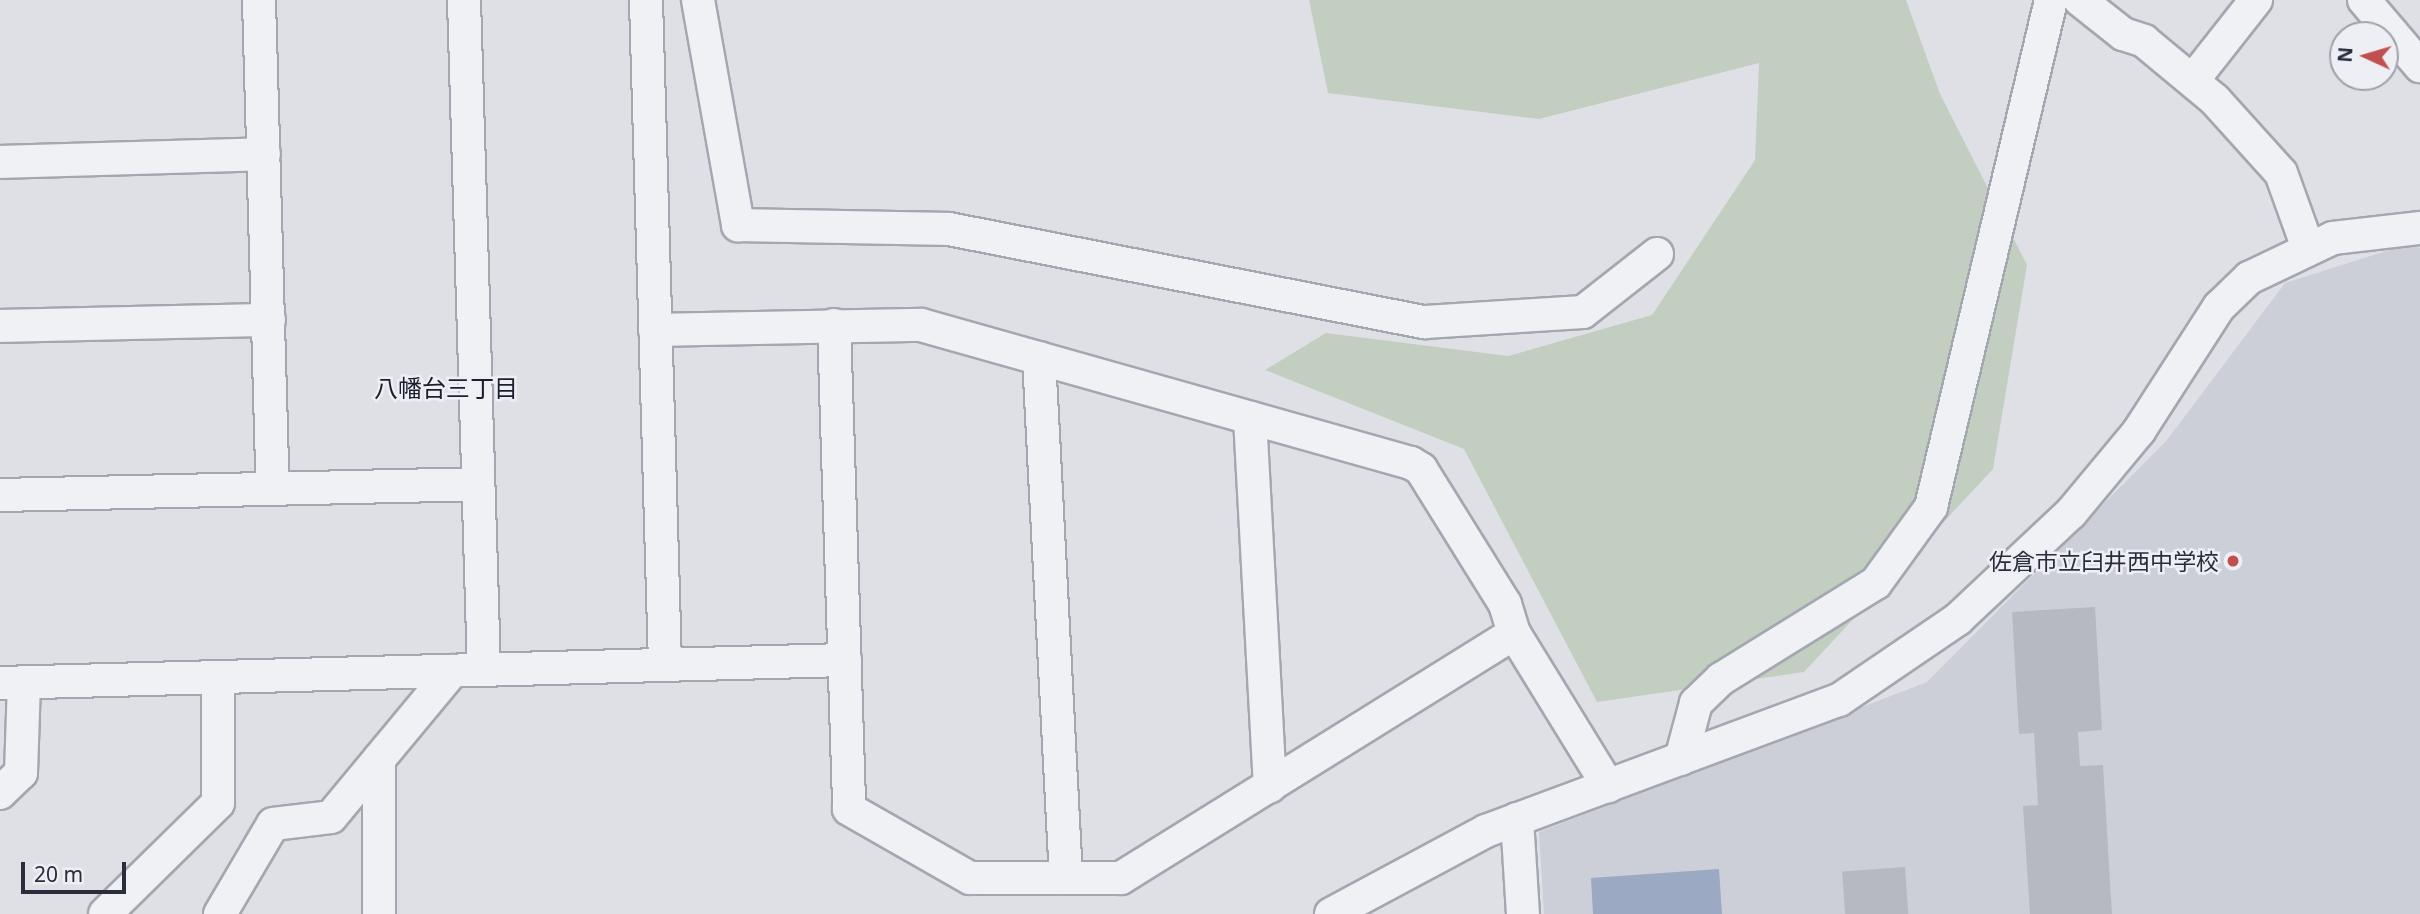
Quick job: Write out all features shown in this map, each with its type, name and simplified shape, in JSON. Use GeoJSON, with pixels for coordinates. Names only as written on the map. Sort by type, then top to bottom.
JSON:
{"type":"FeatureCollection","features":[{"type":"Feature","properties":{"kind":"street"},"geometry":{"type":"LineString","coordinates":[[259,0],[273,489]]}},
{"type":"Feature","properties":{"kind":"street"},"geometry":{"type":"LineString","coordinates":[[464,0],[484,670]]}},
{"type":"Feature","properties":{"kind":"street"},"geometry":{"type":"LineString","coordinates":[[646,0],[665,665]]}},
{"type":"Feature","properties":{"kind":"street"},"geometry":{"type":"LineString","coordinates":[[698,0],[738,225],[949,229],[1425,322],[1583,312],[1657,254]]}},
{"type":"Feature","properties":{"kind":"street"},"geometry":{"type":"LineString","coordinates":[[1681,760],[1696,703],[1721,679],[1875,583],[1931,508],[2051,0]]}},
{"type":"Feature","properties":{"kind":"street"},"geometry":{"type":"LineString","coordinates":[[2080,0],[2193,80],[2281,173],[2308,248]]}},
{"type":"Feature","properties":{"kind":"street"},"geometry":{"type":"LineString","coordinates":[[2193,80],[2256,0]]}},
{"type":"Feature","properties":{"kind":"street"},"geometry":{"type":"LineString","coordinates":[[2364,0],[2420,66]]}},
{"type":"Feature","properties":{"kind":"street"},"geometry":{"type":"LineString","coordinates":[[0,162],[264,154]]}},
{"type":"Feature","properties":{"kind":"street"},"geometry":{"type":"LineString","coordinates":[[1331,914],[1517,819],[1839,700],[1958,620],[2071,513],[2139,431],[2220,307],[2249,278],[2333,238],[2420,228]]}},
{"type":"Feature","properties":{"kind":"street"},"geometry":{"type":"LineString","coordinates":[[0,326],[268,320]]}},
{"type":"Feature","properties":{"kind":"street"},"geometry":{"type":"LineString","coordinates":[[834,325],[849,808],[970,878],[1121,878],[1514,633]]}},
{"type":"Feature","properties":{"kind":"street"},"geometry":{"type":"LineString","coordinates":[[655,330],[920,325],[1421,469],[1505,604],[1514,633],[1608,786]]}},
{"type":"Feature","properties":{"kind":"street"},"geometry":{"type":"LineString","coordinates":[[1039,358],[1066,878]]}},
{"type":"Feature","properties":{"kind":"street"},"geometry":{"type":"LineString","coordinates":[[1250,418],[1270,786]]}},
{"type":"Feature","properties":{"kind":"street"},"geometry":{"type":"LineString","coordinates":[[0,495],[478,484]]}},
{"type":"Feature","properties":{"kind":"street"},"geometry":{"type":"LineString","coordinates":[[0,793],[21,773],[12,683],[845,660]]}},
{"type":"Feature","properties":{"kind":"street"},"geometry":{"type":"LineString","coordinates":[[220,914],[273,824],[331,817],[452,671]]}},
{"type":"Feature","properties":{"kind":"street"},"geometry":{"type":"LineString","coordinates":[[105,914],[218,803],[218,677]]}},
{"type":"Feature","properties":{"kind":"street"},"geometry":{"type":"LineString","coordinates":[[379,759],[379,914]]}},
{"type":"Feature","properties":{"kind":"street"},"geometry":{"type":"LineString","coordinates":[[1517,819],[1523,914]]}},
{"type":"Feature","properties":{"kind":"shaded area","name":"佐倉市立臼井西中学校"},"geometry":{"type":"Polygon","coordinates":[[[2405,245],[2420,248],[2420,914],[1544,914],[1539,832],[1927,682],[2167,440],[2285,283],[2405,245]]]}},
{"type":"Feature","properties":{"kind":"green space"},"geometry":{"type":"Polygon","coordinates":[[[1309,0],[1906,0],[1940,94],[2027,265],[1993,469],[1804,672],[1597,702],[1464,449],[1265,370],[1326,333],[1508,356],[1652,315],[1755,160],[1759,63],[1539,119],[1328,93],[1309,0]]]}},
{"type":"Feature","properties":{"kind":"water"},"geometry":{"type":"Polygon","coordinates":[[[1719,869],[1722,914],[1593,914],[1591,878],[1719,869]]]}},
{"type":"Feature","properties":{"kind":"building"},"geometry":{"type":"Polygon","coordinates":[[[2095,607],[2102,730],[2078,732],[2080,766],[2103,765],[2112,914],[2030,914],[2023,806],[2038,805],[2034,733],[2019,734],[2012,612],[2095,607]]]}},
{"type":"Feature","properties":{"kind":"building"},"geometry":{"type":"Polygon","coordinates":[[[1905,867],[1908,914],[1845,914],[1842,871],[1905,867]]]}},
{"type":"Feature","properties":{"kind":"place","name":"佐倉市立臼井西中学校"},"geometry":{"type":"Point","coordinates":[2233,561]}},
{"type":"Feature","properties":{"kind":"district","name":"八幡台三丁目"},"geometry":{"type":"Point","coordinates":[446,388]}}]}
